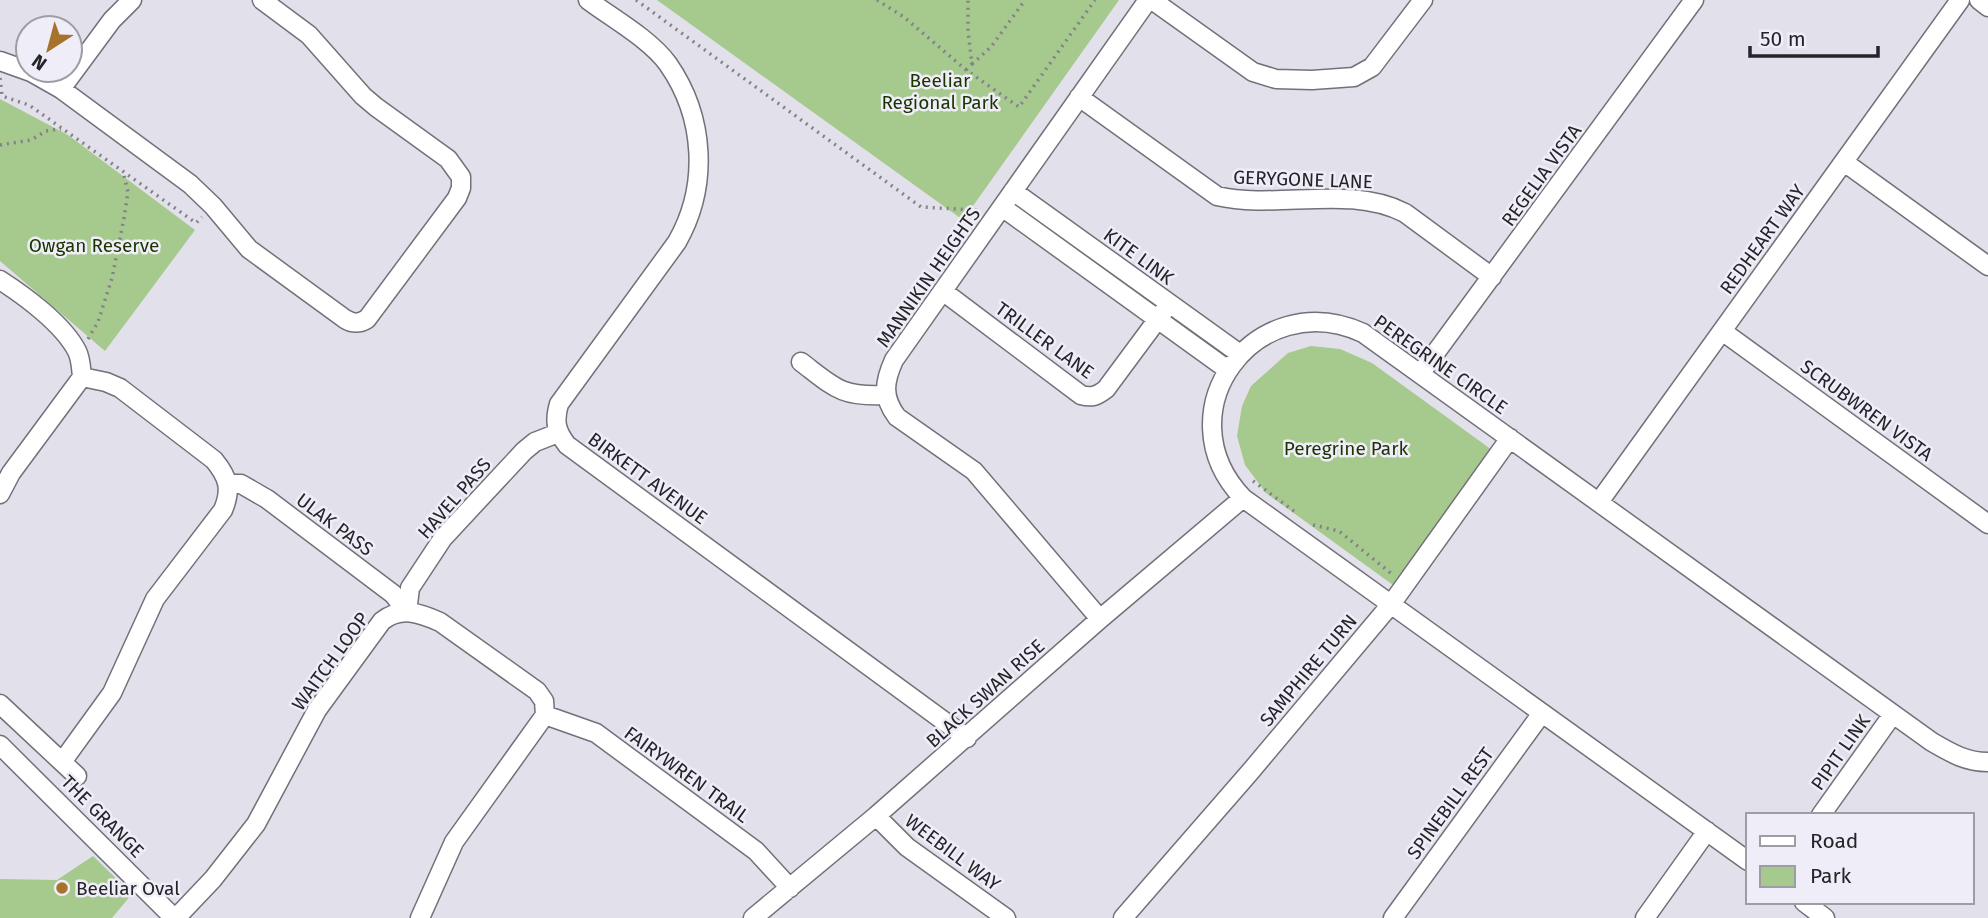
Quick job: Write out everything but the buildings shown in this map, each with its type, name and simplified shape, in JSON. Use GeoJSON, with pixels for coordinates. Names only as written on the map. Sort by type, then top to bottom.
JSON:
{"type":"FeatureCollection","features":[{"type":"Feature","properties":{"kind":"street"},"geometry":{"type":"LineString","coordinates":[[61,89],[112,20],[132,0]]}},
{"type":"Feature","properties":{"kind":"street"},"geometry":{"type":"LineString","coordinates":[[0,61],[31,72],[61,89],[190,184],[213,206],[249,249],[345,320],[356,323],[367,319],[457,198],[461,177],[448,159],[363,96],[309,36],[262,0]]}},
{"type":"Feature","properties":{"kind":"street"},"geometry":{"type":"LineString","coordinates":[[558,433],[555,418],[559,404],[677,242],[687,224],[699,183],[698,138],[685,98],[667,62],[649,45],[588,0]]}},
{"type":"Feature","properties":{"kind":"street"},"geometry":{"type":"LineString","coordinates":[[1150,0],[1253,72],[1276,79],[1312,80],[1354,77],[1372,67],[1423,0]]}},
{"type":"Feature","properties":{"kind":"street","name":"MANNIKIN HEIGHTS"},"geometry":{"type":"LineString","coordinates":[[886,395],[885,386],[894,360],[1150,0]]}},
{"type":"Feature","properties":{"kind":"street","name":"REGELIA VISTA"},"geometry":{"type":"LineString","coordinates":[[1420,373],[1693,0]]}},
{"type":"Feature","properties":{"kind":"street","name":"REDHEART WAY"},"geometry":{"type":"LineString","coordinates":[[1599,502],[1961,0]]}},
{"type":"Feature","properties":{"kind":"street"},"geometry":{"type":"LineString","coordinates":[[1979,0],[1988,7]]}},
{"type":"Feature","properties":{"kind":"street","name":"GERYGONE LANE"},"geometry":{"type":"LineString","coordinates":[[1079,97],[1217,196],[1245,199],[1362,200],[1391,206],[1405,213],[1492,277]]}},
{"type":"Feature","properties":{"kind":"street"},"geometry":{"type":"LineString","coordinates":[[1844,162],[1988,266]]}},
{"type":"Feature","properties":{"kind":"street","name":"KITE LINK"},"geometry":{"type":"LineString","coordinates":[[1013,191],[1163,311],[1228,370]]}},
{"type":"Feature","properties":{"kind":"street","name":"KITE LINK"},"geometry":{"type":"LineString","coordinates":[[997,213],[1240,354]]}},
{"type":"Feature","properties":{"kind":"street"},"geometry":{"type":"LineString","coordinates":[[0,280],[32,303],[75,348],[80,359],[82,377],[10,473],[0,494]]}},
{"type":"Feature","properties":{"kind":"street","name":"TRILLER LANE"},"geometry":{"type":"LineString","coordinates":[[944,292],[1081,395],[1089,397],[1098,396],[1106,389],[1163,311]]}},
{"type":"Feature","properties":{"kind":"street","name":"PEREGRINE CIRCLE"},"geometry":{"type":"LineString","coordinates":[[1746,860],[1243,498],[1221,468],[1213,435],[1212,417],[1214,401],[1228,370],[1240,354],[1265,335],[1301,322],[1332,322],[1363,333],[1932,742],[1958,757],[1974,762],[1988,762]]}},
{"type":"Feature","properties":{"kind":"street","name":"SCRUBWREN VISTA"},"geometry":{"type":"LineString","coordinates":[[1722,331],[1988,524]]}},
{"type":"Feature","properties":{"kind":"street"},"geometry":{"type":"LineString","coordinates":[[801,362],[831,385],[853,396],[886,395],[897,417],[974,471],[1100,619]]}},
{"type":"Feature","properties":{"kind":"street"},"geometry":{"type":"LineString","coordinates":[[62,762],[111,693],[155,599],[223,510],[228,498],[229,484],[214,460],[120,388],[82,377]]}},
{"type":"Feature","properties":{"kind":"street","name":"HAVEL PASS"},"geometry":{"type":"LineString","coordinates":[[407,612],[410,588],[450,530],[524,451],[535,442],[558,433]]}},
{"type":"Feature","properties":{"kind":"street","name":"BIRKETT AVENUE"},"geometry":{"type":"LineString","coordinates":[[558,433],[567,445],[967,738]]}},
{"type":"Feature","properties":{"kind":"street","name":"SAMPHIRE TURN"},"geometry":{"type":"LineString","coordinates":[[1122,918],[1250,772],[1392,603],[1510,438]]}},
{"type":"Feature","properties":{"kind":"street","name":"ULAK PASS"},"geometry":{"type":"LineString","coordinates":[[229,484],[242,484],[267,499],[393,594],[407,612]]}},
{"type":"Feature","properties":{"kind":"street","name":"BLACK SWAN RISE"},"geometry":{"type":"LineString","coordinates":[[753,918],[967,738],[1100,619],[1243,498]]}},
{"type":"Feature","properties":{"kind":"street"},"geometry":{"type":"LineString","coordinates":[[407,612],[440,622],[527,682],[542,695],[545,715],[454,842],[420,918]]}},
{"type":"Feature","properties":{"kind":"street","name":"WAITCH LOOP"},"geometry":{"type":"LineString","coordinates":[[175,918],[213,879],[256,824],[317,710],[383,621],[390,615],[407,612]]}},
{"type":"Feature","properties":{"kind":"street"},"geometry":{"type":"LineString","coordinates":[[0,704],[77,776]]}},
{"type":"Feature","properties":{"kind":"street","name":"SPINEBILL REST"},"geometry":{"type":"LineString","coordinates":[[1393,918],[1542,713]]}},
{"type":"Feature","properties":{"kind":"street","name":"PIPIT LINK"},"geometry":{"type":"LineString","coordinates":[[1822,813],[1893,714]]}},
{"type":"Feature","properties":{"kind":"street","name":"FAIRYWREN TRAIL"},"geometry":{"type":"LineString","coordinates":[[545,715],[596,733],[756,851],[790,888]]}},
{"type":"Feature","properties":{"kind":"street","name":"THE GRANGE"},"geometry":{"type":"LineString","coordinates":[[0,745],[175,918]]}},
{"type":"Feature","properties":{"kind":"street","name":"WEEBILL WAY"},"geometry":{"type":"LineString","coordinates":[[876,816],[907,847],[1006,918]]}},
{"type":"Feature","properties":{"kind":"street"},"geometry":{"type":"LineString","coordinates":[[1645,918],[1707,831]]}},
{"type":"Feature","properties":{"kind":"street"},"geometry":{"type":"LineString","coordinates":[[1807,904],[1825,918]]}},
{"type":"Feature","properties":{"kind":"path"},"geometry":{"type":"LineString","coordinates":[[636,0],[921,207],[997,213]]}},
{"type":"Feature","properties":{"kind":"path"},"geometry":{"type":"LineString","coordinates":[[877,0],[904,17],[966,71],[1019,107],[1095,0]]}},
{"type":"Feature","properties":{"kind":"path"},"geometry":{"type":"LineString","coordinates":[[968,0],[972,64]]}},
{"type":"Feature","properties":{"kind":"path"},"geometry":{"type":"LineString","coordinates":[[966,71],[991,47],[1025,0]]}},
{"type":"Feature","properties":{"kind":"path"},"geometry":{"type":"LineString","coordinates":[[0,75],[2,96],[29,105],[196,223],[213,206]]}},
{"type":"Feature","properties":{"kind":"path"},"geometry":{"type":"LineString","coordinates":[[0,145],[31,140],[46,131],[63,129]]}},
{"type":"Feature","properties":{"kind":"path"},"geometry":{"type":"LineString","coordinates":[[75,348],[87,342],[98,322],[112,278],[128,192],[123,170]]}},
{"type":"Feature","properties":{"kind":"green space","name":"Beeliar Regional Park"},"geometry":{"type":"Polygon","coordinates":[[[657,0],[1119,0],[963,220],[657,0]]]}},
{"type":"Feature","properties":{"kind":"green space","name":"Owgan Reserve"},"geometry":{"type":"Polygon","coordinates":[[[0,99],[68,135],[195,230],[105,351],[0,261],[0,99]]]}},
{"type":"Feature","properties":{"kind":"green space","name":"Peregrine Park"},"geometry":{"type":"Polygon","coordinates":[[[1311,346],[1340,349],[1372,363],[1492,450],[1393,585],[1266,493],[1245,465],[1237,436],[1242,406],[1251,386],[1288,353],[1311,346]]]}},
{"type":"Feature","properties":{"kind":"green space","name":"Beeliar Oval"},"geometry":{"type":"Polygon","coordinates":[[[93,856],[132,894],[112,918],[0,918],[0,879],[57,880],[93,856]]]}},
{"type":"Feature","properties":{"kind":"place","name":"Beeliar Oval"},"geometry":{"type":"Point","coordinates":[62,888]}}]}
